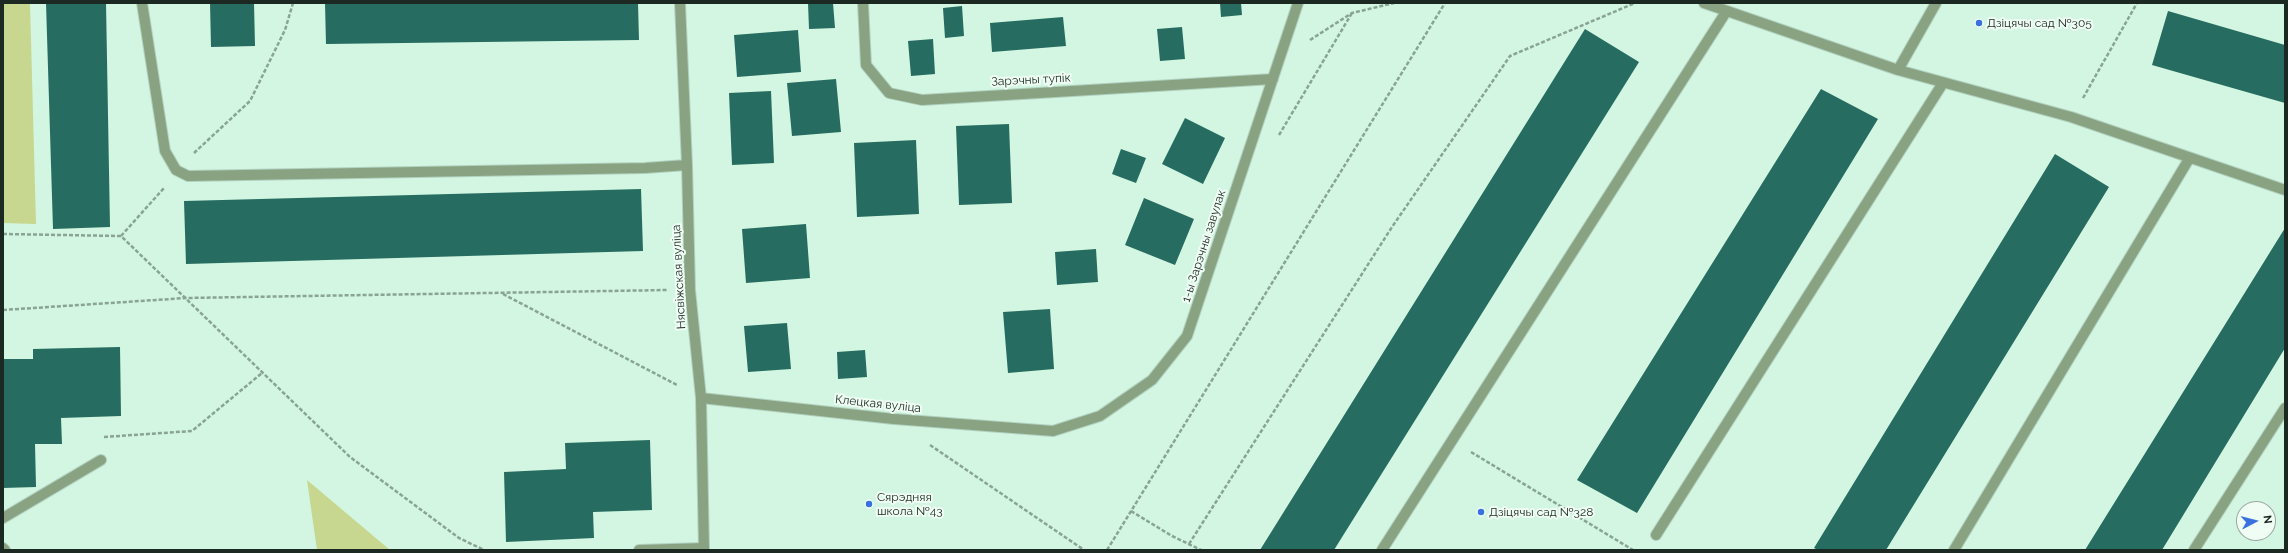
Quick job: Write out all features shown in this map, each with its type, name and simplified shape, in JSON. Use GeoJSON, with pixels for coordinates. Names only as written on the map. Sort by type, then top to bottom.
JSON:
{"type":"FeatureCollection","features":[{"type":"Feature","properties":{"kind":"street"},"geometry":{"type":"LineString","coordinates":[[142,3],[165,151],[176,170],[188,176],[645,168],[687,165]]}},
{"type":"Feature","properties":{"kind":"street","name":"Нясвіжская вуліца"},"geometry":{"type":"LineString","coordinates":[[680,3],[687,165],[690,290],[701,398],[704,549]]}},
{"type":"Feature","properties":{"kind":"street","name":"Зарэчны тупік"},"geometry":{"type":"LineString","coordinates":[[863,3],[866,65],[889,92],[922,100],[1273,79]]}},
{"type":"Feature","properties":{"kind":"street","name":"1-ы Зарэчны завулак"},"geometry":{"type":"LineString","coordinates":[[1053,431],[1100,416],[1152,380],[1187,336],[1298,3]]}},
{"type":"Feature","properties":{"kind":"street"},"geometry":{"type":"LineString","coordinates":[[1704,3],[1726,12],[1898,70],[2072,118],[2189,159],[2285,190]]}},
{"type":"Feature","properties":{"kind":"street"},"geometry":{"type":"LineString","coordinates":[[1898,70],[1936,3]]}},
{"type":"Feature","properties":{"kind":"street"},"geometry":{"type":"LineString","coordinates":[[1382,550],[1726,12]]}},
{"type":"Feature","properties":{"kind":"street"},"geometry":{"type":"LineString","coordinates":[[1656,535],[1943,83]]}},
{"type":"Feature","properties":{"kind":"street"},"geometry":{"type":"LineString","coordinates":[[1954,550],[2189,159]]}},
{"type":"Feature","properties":{"kind":"street","name":"Клецкая вуліца"},"geometry":{"type":"LineString","coordinates":[[701,398],[894,420],[1053,431]]}},
{"type":"Feature","properties":{"kind":"street"},"geometry":{"type":"LineString","coordinates":[[2194,550],[2285,408]]}},
{"type":"Feature","properties":{"kind":"street"},"geometry":{"type":"LineString","coordinates":[[3,518],[101,460]]}},
{"type":"Feature","properties":{"kind":"street"},"geometry":{"type":"LineString","coordinates":[[639,550],[704,549]]}},
{"type":"Feature","properties":{"kind":"path"},"geometry":{"type":"LineString","coordinates":[[121,236],[169,183],[176,170],[250,101],[285,30],[293,3]]}},
{"type":"Feature","properties":{"kind":"path"},"geometry":{"type":"LineString","coordinates":[[1279,58],[1352,13],[1394,3]]}},
{"type":"Feature","properties":{"kind":"path"},"geometry":{"type":"LineString","coordinates":[[1107,550],[1445,3]]}},
{"type":"Feature","properties":{"kind":"path"},"geometry":{"type":"LineString","coordinates":[[1189,544],[1392,227],[1510,56],[1635,3]]}},
{"type":"Feature","properties":{"kind":"path"},"geometry":{"type":"LineString","coordinates":[[2072,118],[2137,3]]}},
{"type":"Feature","properties":{"kind":"path"},"geometry":{"type":"LineString","coordinates":[[1277,139],[1352,13]]}},
{"type":"Feature","properties":{"kind":"path"},"geometry":{"type":"LineString","coordinates":[[3,234],[121,236],[350,457],[459,538],[484,550]]}},
{"type":"Feature","properties":{"kind":"path"},"geometry":{"type":"LineString","coordinates":[[3,310],[186,298],[690,290]]}},
{"type":"Feature","properties":{"kind":"path"},"geometry":{"type":"LineString","coordinates":[[501,293],[701,398]]}},
{"type":"Feature","properties":{"kind":"path"},"geometry":{"type":"LineString","coordinates":[[101,460],[104,437],[192,431],[262,373]]}},
{"type":"Feature","properties":{"kind":"path"},"geometry":{"type":"LineString","coordinates":[[1451,440],[1633,550]]}},
{"type":"Feature","properties":{"kind":"path"},"geometry":{"type":"LineString","coordinates":[[926,442],[1084,550]]}},
{"type":"Feature","properties":{"kind":"path"},"geometry":{"type":"LineString","coordinates":[[1131,511],[1172,536],[1201,550]]}},
{"type":"Feature","properties":{"kind":"green space"},"geometry":{"type":"Polygon","coordinates":[[[3,3],[30,3],[36,224],[3,223],[3,3]]]}},
{"type":"Feature","properties":{"kind":"green space"},"geometry":{"type":"Polygon","coordinates":[[[307,480],[390,550],[317,550],[307,480]]]}},
{"type":"Feature","properties":{"kind":"building"},"geometry":{"type":"Polygon","coordinates":[[[46,3],[106,3],[110,227],[53,229],[46,3]]]}},
{"type":"Feature","properties":{"kind":"building"},"geometry":{"type":"Polygon","coordinates":[[[210,3],[254,3],[255,46],[211,47],[210,3]]]}},
{"type":"Feature","properties":{"kind":"building"},"geometry":{"type":"Polygon","coordinates":[[[325,3],[638,3],[639,40],[326,44],[325,3]]]}},
{"type":"Feature","properties":{"kind":"building"},"geometry":{"type":"Polygon","coordinates":[[[808,3],[833,3],[835,28],[809,29],[808,3]]]}},
{"type":"Feature","properties":{"kind":"building"},"geometry":{"type":"Polygon","coordinates":[[[1220,3],[1241,3],[1242,15],[1221,17],[1220,3]]]}},
{"type":"Feature","properties":{"kind":"building"},"geometry":{"type":"Polygon","coordinates":[[[962,6],[964,36],[945,38],[943,8],[962,6]]]}},
{"type":"Feature","properties":{"kind":"building"},"geometry":{"type":"Polygon","coordinates":[[[2168,11],[2285,45],[2285,103],[2152,65],[2168,11]]]}},
{"type":"Feature","properties":{"kind":"building"},"geometry":{"type":"Polygon","coordinates":[[[1063,17],[1066,46],[992,52],[990,23],[1063,17]]]}},
{"type":"Feature","properties":{"kind":"building"},"geometry":{"type":"Polygon","coordinates":[[[1182,27],[1185,59],[1160,61],[1157,29],[1182,27]]]}},
{"type":"Feature","properties":{"kind":"building"},"geometry":{"type":"Polygon","coordinates":[[[1585,29],[1639,62],[1334,550],[1260,550],[1585,29]]]}},
{"type":"Feature","properties":{"kind":"building"},"geometry":{"type":"Polygon","coordinates":[[[798,30],[801,72],[737,77],[734,35],[798,30]]]}},
{"type":"Feature","properties":{"kind":"building"},"geometry":{"type":"Polygon","coordinates":[[[933,39],[935,74],[911,76],[908,41],[933,39]]]}},
{"type":"Feature","properties":{"kind":"building"},"geometry":{"type":"Polygon","coordinates":[[[836,79],[841,132],[792,136],[787,83],[836,79]]]}},
{"type":"Feature","properties":{"kind":"building"},"geometry":{"type":"Polygon","coordinates":[[[1821,89],[1878,119],[1637,513],[1577,480],[1821,89]]]}},
{"type":"Feature","properties":{"kind":"building"},"geometry":{"type":"Polygon","coordinates":[[[771,91],[774,163],[732,165],[729,93],[771,91]]]}},
{"type":"Feature","properties":{"kind":"building"},"geometry":{"type":"Polygon","coordinates":[[[1185,118],[1225,138],[1203,184],[1162,164],[1185,118]]]}},
{"type":"Feature","properties":{"kind":"building"},"geometry":{"type":"Polygon","coordinates":[[[1009,124],[1012,203],[959,205],[956,126],[1009,124]]]}},
{"type":"Feature","properties":{"kind":"building"},"geometry":{"type":"Polygon","coordinates":[[[916,140],[919,214],[857,217],[854,143],[916,140]]]}},
{"type":"Feature","properties":{"kind":"building"},"geometry":{"type":"Polygon","coordinates":[[[1121,149],[1146,158],[1136,183],[1112,174],[1121,149]]]}},
{"type":"Feature","properties":{"kind":"building"},"geometry":{"type":"Polygon","coordinates":[[[2055,154],[2109,187],[1886,550],[1818,550],[1814,548],[2055,154]]]}},
{"type":"Feature","properties":{"kind":"building"},"geometry":{"type":"Polygon","coordinates":[[[641,189],[643,251],[186,264],[184,201],[641,189]]]}},
{"type":"Feature","properties":{"kind":"building"},"geometry":{"type":"Polygon","coordinates":[[[1144,198],[1194,219],[1175,265],[1125,245],[1144,198]]]}},
{"type":"Feature","properties":{"kind":"building"},"geometry":{"type":"Polygon","coordinates":[[[806,224],[810,278],[746,283],[742,229],[806,224]]]}},
{"type":"Feature","properties":{"kind":"building"},"geometry":{"type":"Polygon","coordinates":[[[2285,228],[2285,348],[2162,550],[2085,550],[2285,228]]]}},
{"type":"Feature","properties":{"kind":"building"},"geometry":{"type":"Polygon","coordinates":[[[1096,249],[1098,282],[1057,285],[1055,252],[1096,249]]]}},
{"type":"Feature","properties":{"kind":"building"},"geometry":{"type":"Polygon","coordinates":[[[1050,309],[1054,369],[1008,373],[1003,312],[1050,309]]]}},
{"type":"Feature","properties":{"kind":"building"},"geometry":{"type":"Polygon","coordinates":[[[787,323],[791,369],[748,372],[744,326],[787,323]]]}},
{"type":"Feature","properties":{"kind":"building"},"geometry":{"type":"Polygon","coordinates":[[[120,347],[121,416],[61,418],[62,444],[35,444],[36,487],[3,488],[3,359],[33,359],[33,349],[120,347]]]}},
{"type":"Feature","properties":{"kind":"building"},"geometry":{"type":"Polygon","coordinates":[[[865,350],[867,377],[838,379],[837,352],[865,350]]]}},
{"type":"Feature","properties":{"kind":"building"},"geometry":{"type":"Polygon","coordinates":[[[650,440],[652,510],[593,512],[594,538],[506,542],[504,472],[566,469],[565,443],[650,440]]]}},
{"type":"Feature","properties":{"kind":"place","name":"Дзіцячы сад №305"},"geometry":{"type":"Point","coordinates":[1979,23]}},
{"type":"Feature","properties":{"kind":"place","name":"Сярэдняя школа №43"},"geometry":{"type":"Point","coordinates":[869,504]}},
{"type":"Feature","properties":{"kind":"place","name":"Дзіцячы сад №328"},"geometry":{"type":"Point","coordinates":[1481,512]}}]}
